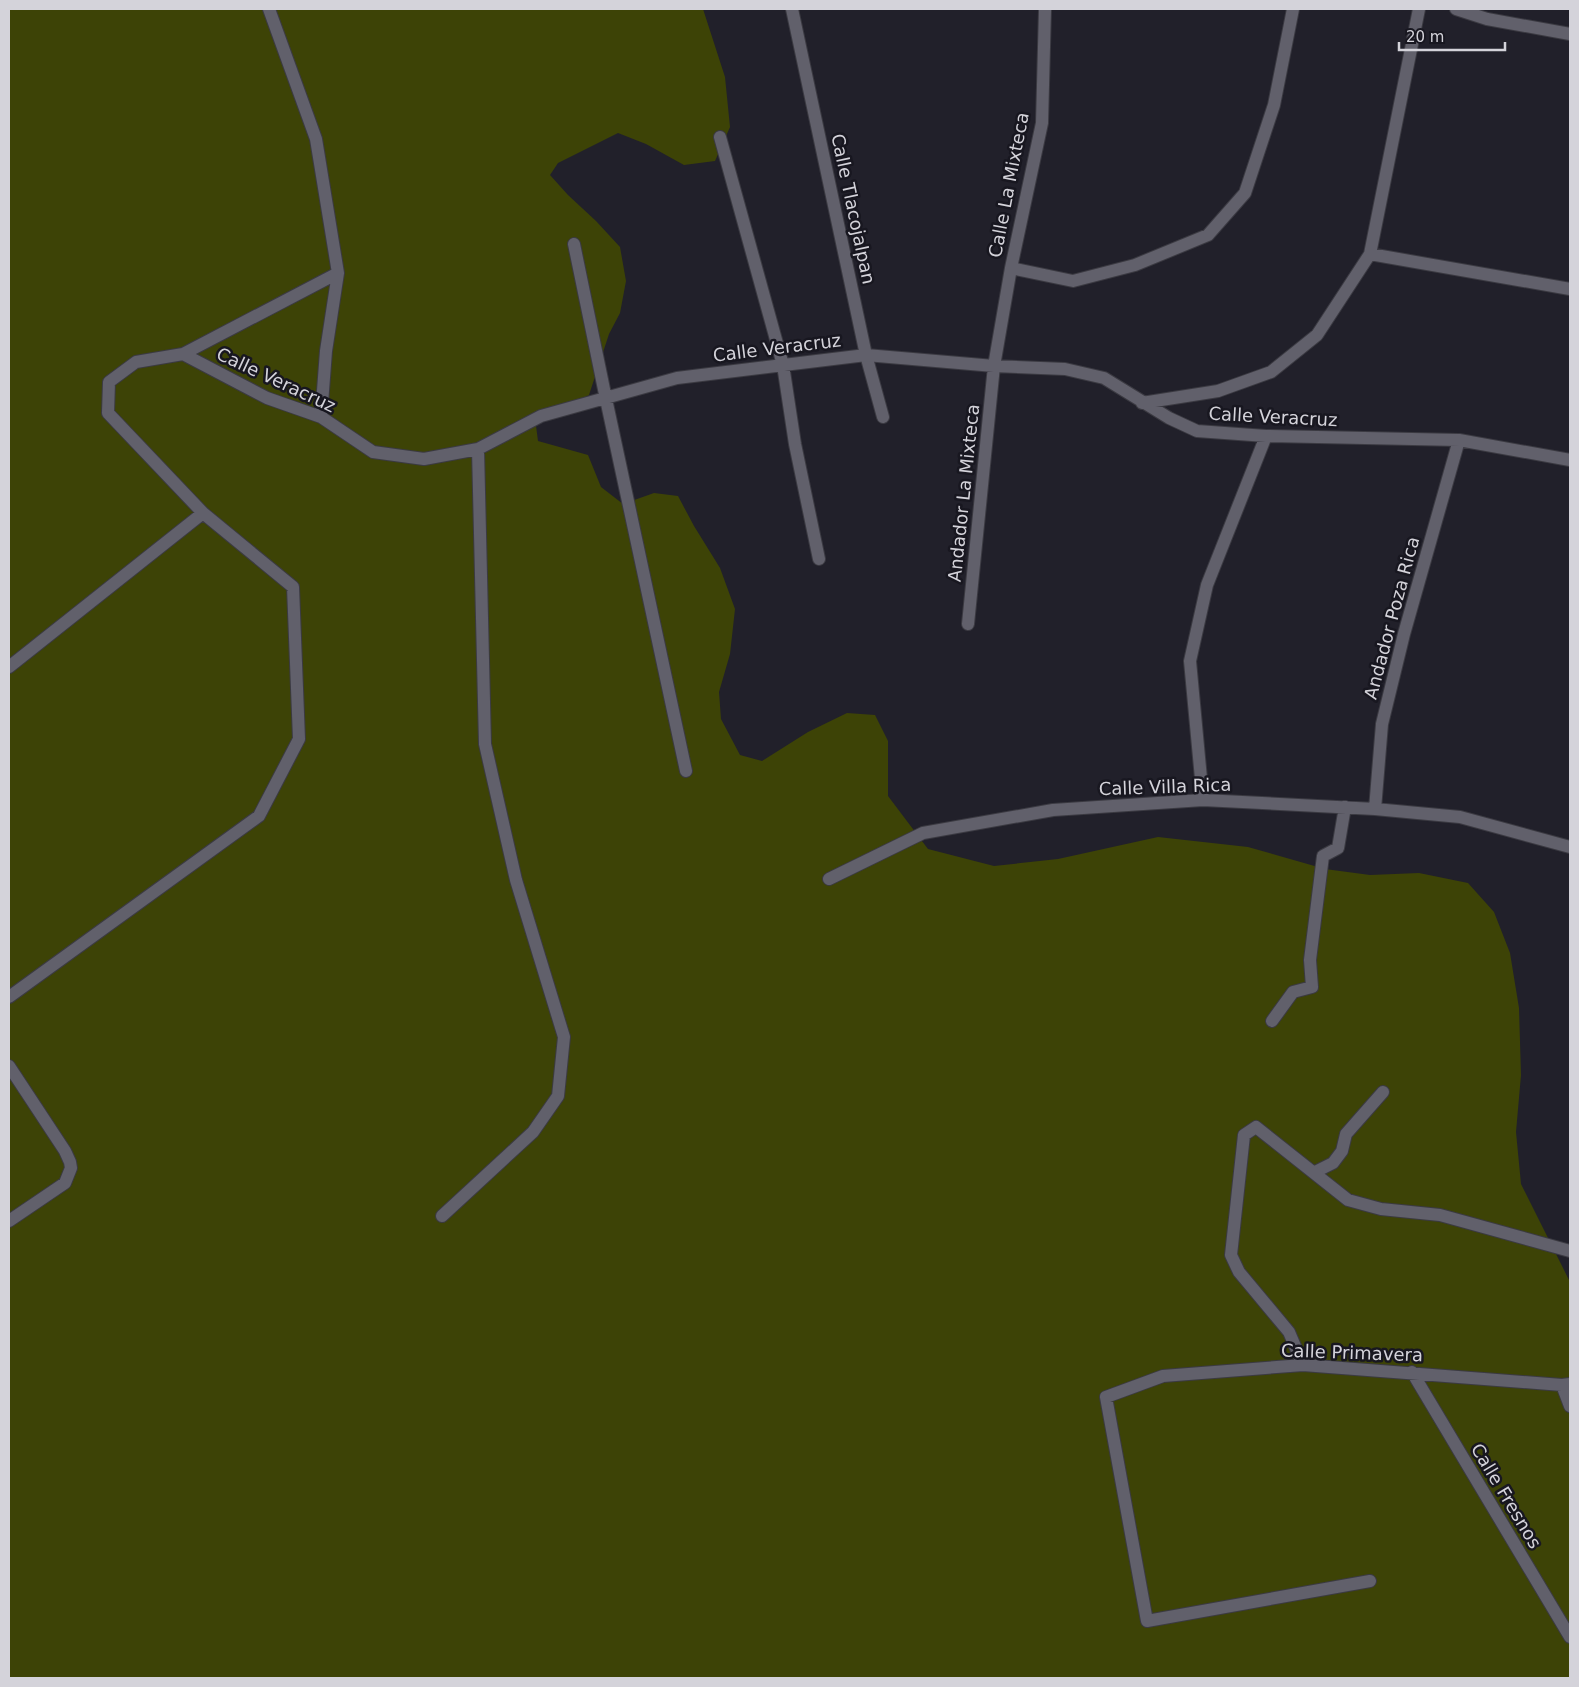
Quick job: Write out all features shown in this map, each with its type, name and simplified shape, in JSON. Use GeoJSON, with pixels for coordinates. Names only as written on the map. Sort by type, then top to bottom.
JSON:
{"type":"FeatureCollection","features":[{"type":"Feature","properties":{"kind":"street"},"geometry":{"type":"LineString","coordinates":[[269,9],[316,139],[338,273],[326,351],[320,417]]}},
{"type":"Feature","properties":{"kind":"street","name":"Calle Tlacojalpan"},"geometry":{"type":"LineString","coordinates":[[793,9],[866,355],[883,417]]}},
{"type":"Feature","properties":{"kind":"street","name":"Calle La Mixteca"},"geometry":{"type":"LineString","coordinates":[[994,366],[1011,268],[1042,123],[1044,9]]}},
{"type":"Feature","properties":{"kind":"street"},"geometry":{"type":"LineString","coordinates":[[1011,268],[1073,281],[1136,265],[1208,235],[1245,193],[1274,105],[1293,9]]}},
{"type":"Feature","properties":{"kind":"street"},"geometry":{"type":"LineString","coordinates":[[1142,403],[1218,391],[1271,372],[1317,335],[1370,254],[1419,9]]}},
{"type":"Feature","properties":{"kind":"street"},"geometry":{"type":"LineString","coordinates":[[1456,9],[1487,19],[1570,34]]}},
{"type":"Feature","properties":{"kind":"street"},"geometry":{"type":"LineString","coordinates":[[720,137],[783,365],[795,444],[818,559]]}},
{"type":"Feature","properties":{"kind":"street"},"geometry":{"type":"LineString","coordinates":[[574,244],[686,771]]}},
{"type":"Feature","properties":{"kind":"street"},"geometry":{"type":"LineString","coordinates":[[1370,254],[1570,289]]}},
{"type":"Feature","properties":{"kind":"street","name":"Calle Veracruz"},"geometry":{"type":"LineString","coordinates":[[184,354],[338,273]]}},
{"type":"Feature","properties":{"kind":"street"},"geometry":{"type":"LineString","coordinates":[[9,997],[259,816],[299,739],[293,587],[203,513],[108,413],[109,382],[136,362],[184,354]]}},
{"type":"Feature","properties":{"kind":"street","name":"Calle Veracruz"},"geometry":{"type":"LineString","coordinates":[[184,354],[267,398],[320,417],[373,452],[424,459],[478,449],[541,416],[677,378],[866,355],[994,366],[1065,369],[1104,378],[1142,403],[1197,431],[1266,436],[1459,440],[1570,460]]}},
{"type":"Feature","properties":{"kind":"street","name":"Andador La Mixteca"},"geometry":{"type":"LineString","coordinates":[[968,624],[994,366]]}},
{"type":"Feature","properties":{"kind":"street"},"geometry":{"type":"LineString","coordinates":[[1203,800],[1190,661],[1207,586],[1266,436]]}},
{"type":"Feature","properties":{"kind":"street","name":"Andador Poza Rica"},"geometry":{"type":"LineString","coordinates":[[1375,809],[1382,724],[1404,634],[1459,440]]}},
{"type":"Feature","properties":{"kind":"street"},"geometry":{"type":"LineString","coordinates":[[442,1216],[533,1132],[558,1096],[564,1037],[516,880],[485,744],[478,449]]}},
{"type":"Feature","properties":{"kind":"street"},"geometry":{"type":"LineString","coordinates":[[9,667],[203,513]]}},
{"type":"Feature","properties":{"kind":"street","name":"Calle Villa Rica"},"geometry":{"type":"LineString","coordinates":[[829,879],[923,833],[1053,810],[1203,800],[1345,807],[1460,817],[1570,847]]}},
{"type":"Feature","properties":{"kind":"street"},"geometry":{"type":"LineString","coordinates":[[1272,1021],[1293,992],[1312,987],[1310,960],[1323,856],[1338,848],[1345,807]]}},
{"type":"Feature","properties":{"kind":"street"},"geometry":{"type":"LineString","coordinates":[[9,1066],[64,1151],[71,1168],[64,1183],[9,1221]]}},
{"type":"Feature","properties":{"kind":"street"},"geometry":{"type":"LineString","coordinates":[[1315,1172],[1333,1164],[1342,1151],[1346,1134],[1384,1092]]}},
{"type":"Feature","properties":{"kind":"street"},"geometry":{"type":"LineString","coordinates":[[1303,1365],[1289,1332],[1239,1272],[1231,1255],[1244,1135],[1256,1127],[1348,1200],[1381,1209],[1440,1215],[1570,1251]]}},
{"type":"Feature","properties":{"kind":"street","name":"Calle Primavera"},"geometry":{"type":"LineString","coordinates":[[1370,1581],[1147,1621],[1106,1397],[1163,1376],[1303,1365],[1566,1385]]}},
{"type":"Feature","properties":{"kind":"street","name":"Calle Fresnos"},"geometry":{"type":"LineString","coordinates":[[1412,1372],[1570,1637]]}},
{"type":"Feature","properties":{"kind":"street"},"geometry":{"type":"LineString","coordinates":[[1566,1385],[1570,1406]]}},
{"type":"Feature","properties":{"kind":"green space"},"geometry":{"type":"Polygon","coordinates":[[[9,9],[703,9],[725,77],[730,127],[715,161],[684,165],[646,144],[618,133],[558,163],[550,175],[620,247],[626,281],[620,313],[609,334],[589,395],[560,411],[535,418],[538,441],[588,455],[601,487],[623,504],[654,493],[678,496],[720,568],[735,609],[730,654],[719,692],[721,719],[740,755],[762,761],[808,732],[847,713],[875,715],[888,741],[888,796],[928,849],[994,866],[1058,859],[1158,837],[1248,847],[1325,869],[1370,875],[1419,873],[1468,883],[1494,912],[1510,953],[1519,1008],[1521,1075],[1516,1132],[1521,1184],[1570,1282],[1570,1678],[9,1678],[9,9]]]}}]}
